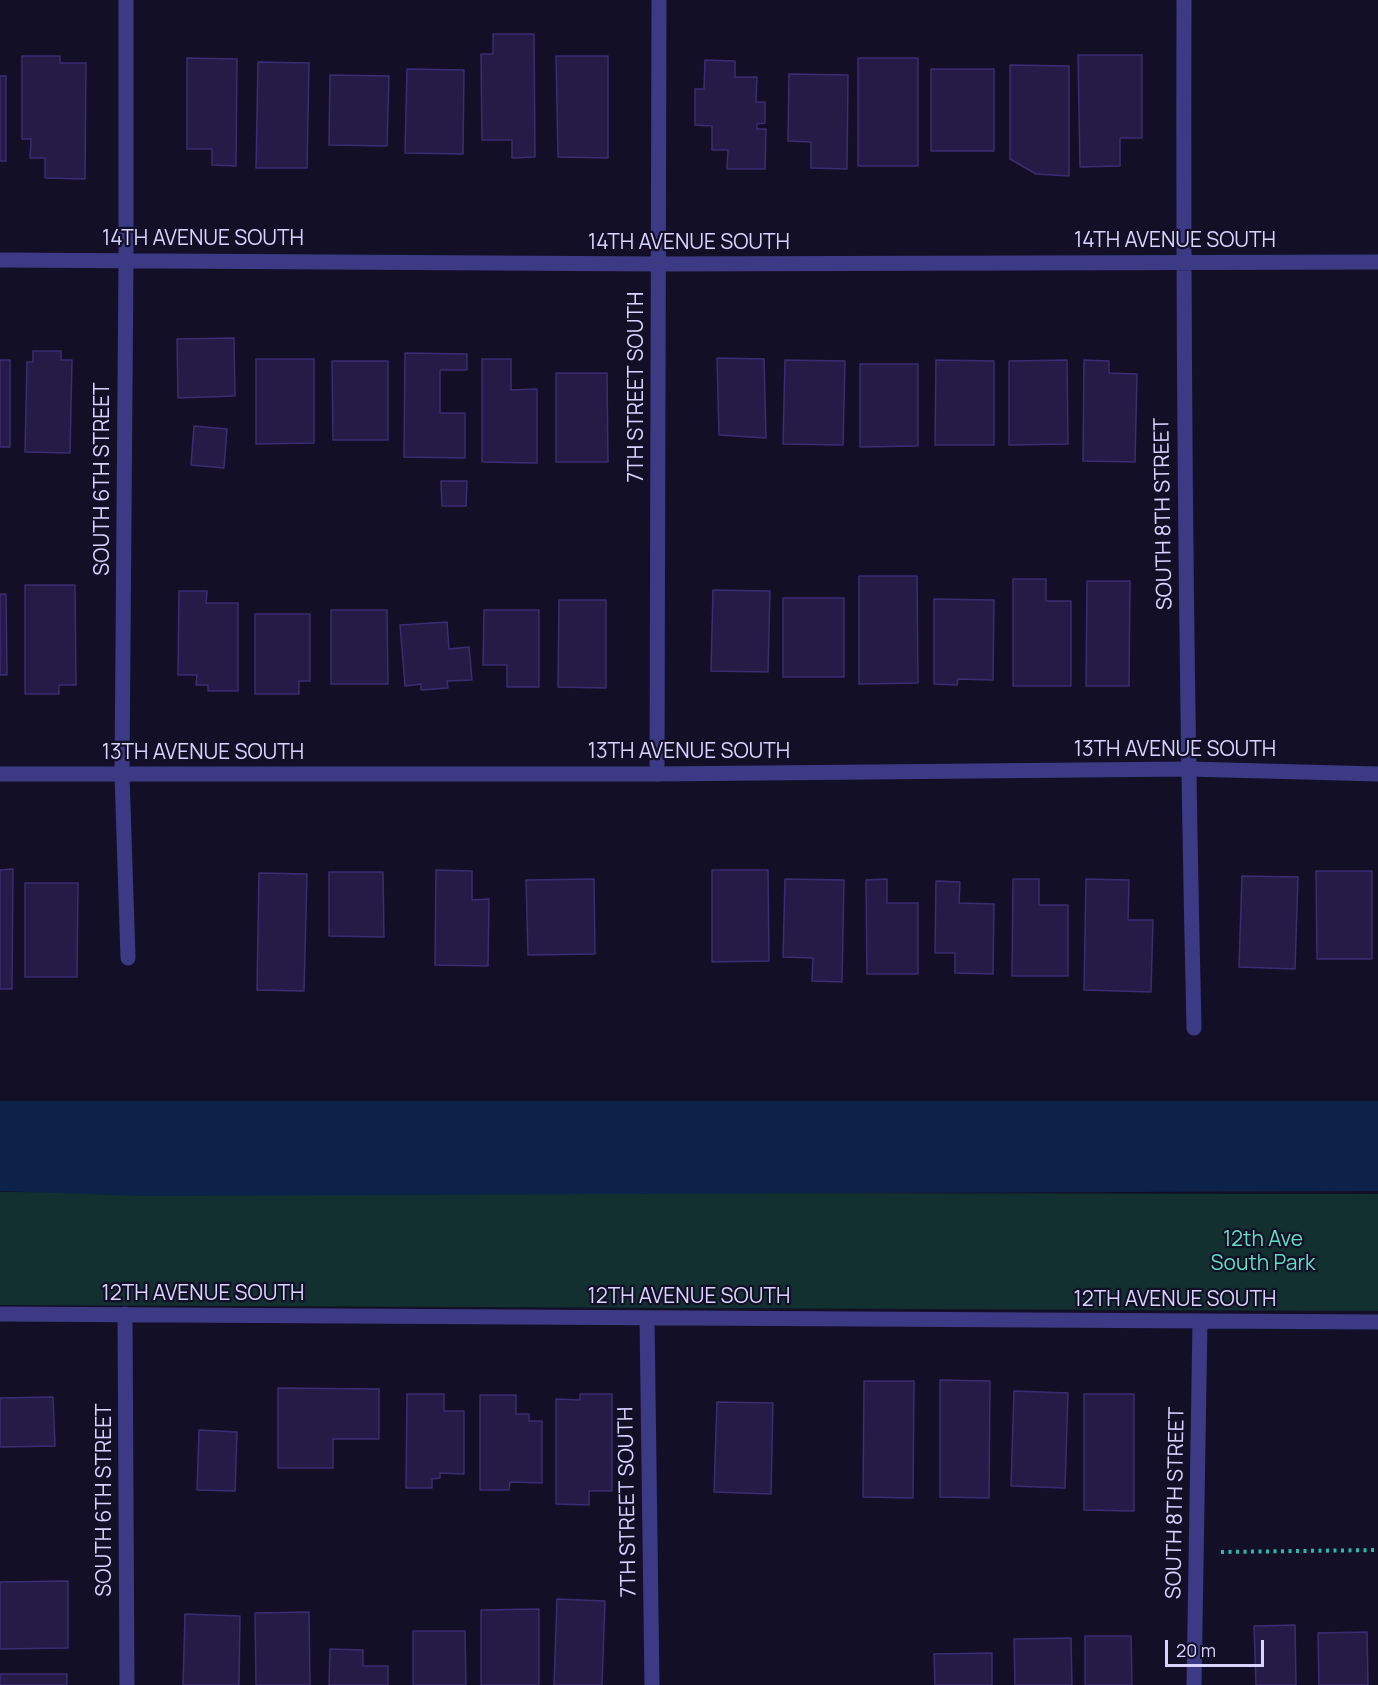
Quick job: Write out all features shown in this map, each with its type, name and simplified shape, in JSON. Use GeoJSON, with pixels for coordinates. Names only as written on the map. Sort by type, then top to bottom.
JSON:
{"type":"FeatureCollection","features":[{"type":"Feature","properties":{"kind":"street","name":"SOUTH 6TH STREET"},"geometry":{"type":"LineString","coordinates":[[126,0],[122,774],[128,958]]}},
{"type":"Feature","properties":{"kind":"street","name":"7TH STREET SOUTH"},"geometry":{"type":"LineString","coordinates":[[657,774],[658,0]]}},
{"type":"Feature","properties":{"kind":"street","name":"SOUTH 8TH STREET"},"geometry":{"type":"LineString","coordinates":[[1184,0],[1183,262],[1188,769],[1194,1028]]}},
{"type":"Feature","properties":{"kind":"street","name":"14TH AVENUE SOUTH"},"geometry":{"type":"LineString","coordinates":[[0,260],[658,264],[1378,262]]}},
{"type":"Feature","properties":{"kind":"street","name":"13TH AVENUE SOUTH"},"geometry":{"type":"LineString","coordinates":[[0,774],[657,774],[1188,769],[1378,774]]}},
{"type":"Feature","properties":{"kind":"street","name":"12TH AVENUE SOUTH"},"geometry":{"type":"LineString","coordinates":[[0,1314],[1378,1322]]}},
{"type":"Feature","properties":{"kind":"street","name":"SOUTH 6TH STREET"},"geometry":{"type":"LineString","coordinates":[[125,1314],[127,1685]]}},
{"type":"Feature","properties":{"kind":"street","name":"7TH STREET SOUTH"},"geometry":{"type":"LineString","coordinates":[[647,1318],[652,1685]]}},
{"type":"Feature","properties":{"kind":"street","name":"SOUTH 8TH STREET"},"geometry":{"type":"LineString","coordinates":[[1194,1685],[1200,1321]]}},
{"type":"Feature","properties":{"kind":"path"},"geometry":{"type":"LineString","coordinates":[[1196,1552],[1378,1550]]}},
{"type":"Feature","properties":{"kind":"green space","name":"12th Ave South Park"},"geometry":{"type":"Polygon","coordinates":[[[0,1192],[1378,1194],[1378,1311],[0,1305],[0,1192]]]}},
{"type":"Feature","properties":{"kind":"water"},"geometry":{"type":"Polygon","coordinates":[[[0,1101],[1378,1101],[1378,1191],[142,1196],[0,1191],[0,1101]]]}},
{"type":"Feature","properties":{"kind":"building"},"geometry":{"type":"Polygon","coordinates":[[[493,34],[534,34],[535,157],[512,158],[512,140],[482,140],[481,54],[493,54],[493,34]]]}},
{"type":"Feature","properties":{"kind":"building"},"geometry":{"type":"Polygon","coordinates":[[[1078,55],[1142,55],[1142,138],[1120,138],[1120,166],[1080,167],[1078,55]]]}},
{"type":"Feature","properties":{"kind":"building"},"geometry":{"type":"Polygon","coordinates":[[[22,56],[60,56],[60,63],[86,63],[85,179],[45,178],[45,158],[30,158],[31,139],[22,139],[22,56]]]}},
{"type":"Feature","properties":{"kind":"building"},"geometry":{"type":"Polygon","coordinates":[[[556,56],[608,56],[608,158],[558,157],[556,56]]]}},
{"type":"Feature","properties":{"kind":"building"},"geometry":{"type":"Polygon","coordinates":[[[187,58],[237,59],[236,166],[212,165],[212,149],[187,149],[187,58]]]}},
{"type":"Feature","properties":{"kind":"building"},"geometry":{"type":"Polygon","coordinates":[[[858,58],[918,58],[918,166],[858,166],[858,58]]]}},
{"type":"Feature","properties":{"kind":"building"},"geometry":{"type":"Polygon","coordinates":[[[705,60],[735,61],[735,77],[757,77],[756,102],[765,102],[765,123],[757,124],[757,129],[766,129],[765,169],[727,169],[728,150],[712,150],[712,126],[695,125],[695,89],[704,89],[705,60]]]}},
{"type":"Feature","properties":{"kind":"building"},"geometry":{"type":"Polygon","coordinates":[[[258,62],[309,63],[307,168],[256,168],[258,62]]]}},
{"type":"Feature","properties":{"kind":"building"},"geometry":{"type":"Polygon","coordinates":[[[1010,65],[1069,66],[1069,176],[1036,174],[1010,159],[1010,65]]]}},
{"type":"Feature","properties":{"kind":"building"},"geometry":{"type":"Polygon","coordinates":[[[407,69],[464,70],[463,154],[405,153],[407,69]]]}},
{"type":"Feature","properties":{"kind":"building"},"geometry":{"type":"Polygon","coordinates":[[[931,69],[994,69],[994,151],[931,151],[931,69]]]}},
{"type":"Feature","properties":{"kind":"building"},"geometry":{"type":"Polygon","coordinates":[[[789,74],[848,75],[847,169],[811,168],[811,142],[788,141],[789,74]]]}},
{"type":"Feature","properties":{"kind":"building"},"geometry":{"type":"Polygon","coordinates":[[[330,75],[389,76],[387,146],[329,145],[330,75]]]}},
{"type":"Feature","properties":{"kind":"building"},"geometry":{"type":"Polygon","coordinates":[[[0,76],[6,76],[6,161],[0,161],[0,76]]]}},
{"type":"Feature","properties":{"kind":"building"},"geometry":{"type":"Polygon","coordinates":[[[234,338],[235,396],[178,398],[177,339],[234,338]]]}},
{"type":"Feature","properties":{"kind":"building"},"geometry":{"type":"Polygon","coordinates":[[[33,351],[61,351],[61,360],[72,360],[70,453],[25,452],[27,362],[33,362],[33,351]]]}},
{"type":"Feature","properties":{"kind":"building"},"geometry":{"type":"Polygon","coordinates":[[[405,353],[467,354],[467,370],[440,370],[440,413],[465,413],[465,458],[404,457],[405,353]]]}},
{"type":"Feature","properties":{"kind":"building"},"geometry":{"type":"Polygon","coordinates":[[[717,358],[764,359],[766,438],[719,435],[717,358]]]}},
{"type":"Feature","properties":{"kind":"building"},"geometry":{"type":"Polygon","coordinates":[[[256,359],[314,359],[314,443],[256,444],[256,359]]]}},
{"type":"Feature","properties":{"kind":"building"},"geometry":{"type":"Polygon","coordinates":[[[482,359],[511,359],[511,390],[537,389],[537,463],[482,462],[482,359]]]}},
{"type":"Feature","properties":{"kind":"building"},"geometry":{"type":"Polygon","coordinates":[[[0,360],[10,360],[10,447],[0,447],[0,360]]]}},
{"type":"Feature","properties":{"kind":"building"},"geometry":{"type":"Polygon","coordinates":[[[785,360],[845,361],[843,445],[783,444],[785,360]]]}},
{"type":"Feature","properties":{"kind":"building"},"geometry":{"type":"Polygon","coordinates":[[[936,360],[994,361],[994,445],[935,445],[936,360]]]}},
{"type":"Feature","properties":{"kind":"building"},"geometry":{"type":"Polygon","coordinates":[[[1067,360],[1068,444],[1009,445],[1009,361],[1067,360]]]}},
{"type":"Feature","properties":{"kind":"building"},"geometry":{"type":"Polygon","coordinates":[[[1084,360],[1109,361],[1109,373],[1137,374],[1135,462],[1083,461],[1084,360]]]}},
{"type":"Feature","properties":{"kind":"building"},"geometry":{"type":"Polygon","coordinates":[[[332,361],[388,361],[388,440],[333,440],[332,361]]]}},
{"type":"Feature","properties":{"kind":"building"},"geometry":{"type":"Polygon","coordinates":[[[860,364],[918,364],[918,446],[860,447],[860,364]]]}},
{"type":"Feature","properties":{"kind":"building"},"geometry":{"type":"Polygon","coordinates":[[[556,373],[607,373],[608,462],[556,462],[556,373]]]}},
{"type":"Feature","properties":{"kind":"building"},"geometry":{"type":"Polygon","coordinates":[[[194,426],[227,429],[224,468],[191,465],[194,426]]]}},
{"type":"Feature","properties":{"kind":"building"},"geometry":{"type":"Polygon","coordinates":[[[441,481],[467,481],[466,506],[442,506],[441,481]]]}},
{"type":"Feature","properties":{"kind":"building"},"geometry":{"type":"Polygon","coordinates":[[[859,576],[917,576],[918,683],[859,684],[859,576]]]}},
{"type":"Feature","properties":{"kind":"building"},"geometry":{"type":"Polygon","coordinates":[[[1013,579],[1046,579],[1046,601],[1071,601],[1071,686],[1013,686],[1013,579]]]}},
{"type":"Feature","properties":{"kind":"building"},"geometry":{"type":"Polygon","coordinates":[[[1087,581],[1130,581],[1129,686],[1086,686],[1087,581]]]}},
{"type":"Feature","properties":{"kind":"building"},"geometry":{"type":"Polygon","coordinates":[[[25,585],[75,585],[76,685],[59,685],[59,694],[25,694],[25,585]]]}},
{"type":"Feature","properties":{"kind":"building"},"geometry":{"type":"Polygon","coordinates":[[[713,590],[770,591],[768,672],[711,671],[713,590]]]}},
{"type":"Feature","properties":{"kind":"building"},"geometry":{"type":"Polygon","coordinates":[[[179,591],[207,591],[206,603],[238,603],[238,691],[208,691],[208,685],[196,685],[197,675],[178,675],[179,591]]]}},
{"type":"Feature","properties":{"kind":"building"},"geometry":{"type":"Polygon","coordinates":[[[0,594],[6,594],[7,675],[0,675],[0,594]]]}},
{"type":"Feature","properties":{"kind":"building"},"geometry":{"type":"Polygon","coordinates":[[[783,598],[844,598],[844,677],[783,677],[783,598]]]}},
{"type":"Feature","properties":{"kind":"building"},"geometry":{"type":"Polygon","coordinates":[[[934,599],[994,600],[993,680],[958,679],[957,685],[934,684],[934,599]]]}},
{"type":"Feature","properties":{"kind":"building"},"geometry":{"type":"Polygon","coordinates":[[[559,600],[606,600],[606,688],[558,687],[559,600]]]}},
{"type":"Feature","properties":{"kind":"building"},"geometry":{"type":"Polygon","coordinates":[[[331,610],[387,610],[388,684],[331,684],[331,610]]]}},
{"type":"Feature","properties":{"kind":"building"},"geometry":{"type":"Polygon","coordinates":[[[484,610],[539,610],[539,687],[507,687],[507,665],[483,665],[484,610]]]}},
{"type":"Feature","properties":{"kind":"building"},"geometry":{"type":"Polygon","coordinates":[[[255,614],[310,614],[310,681],[299,681],[299,694],[255,694],[255,614]]]}},
{"type":"Feature","properties":{"kind":"building"},"geometry":{"type":"Polygon","coordinates":[[[447,622],[449,649],[469,647],[472,680],[447,681],[448,688],[421,690],[421,684],[405,686],[400,625],[447,622]]]}},
{"type":"Feature","properties":{"kind":"building"},"geometry":{"type":"Polygon","coordinates":[[[13,869],[12,989],[0,989],[0,870],[13,869]]]}},
{"type":"Feature","properties":{"kind":"building"},"geometry":{"type":"Polygon","coordinates":[[[436,870],[472,871],[472,900],[489,899],[488,966],[435,965],[436,870]]]}},
{"type":"Feature","properties":{"kind":"building"},"geometry":{"type":"Polygon","coordinates":[[[712,870],[768,870],[769,961],[712,962],[712,870]]]}},
{"type":"Feature","properties":{"kind":"building"},"geometry":{"type":"Polygon","coordinates":[[[1316,871],[1372,871],[1372,959],[1317,959],[1316,871]]]}},
{"type":"Feature","properties":{"kind":"building"},"geometry":{"type":"Polygon","coordinates":[[[329,872],[383,872],[384,937],[329,936],[329,872]]]}},
{"type":"Feature","properties":{"kind":"building"},"geometry":{"type":"Polygon","coordinates":[[[259,873],[307,874],[304,991],[257,990],[259,873]]]}},
{"type":"Feature","properties":{"kind":"building"},"geometry":{"type":"Polygon","coordinates":[[[1242,876],[1298,877],[1295,969],[1239,967],[1242,876]]]}},
{"type":"Feature","properties":{"kind":"building"},"geometry":{"type":"Polygon","coordinates":[[[594,879],[595,954],[528,955],[526,880],[594,879]]]}},
{"type":"Feature","properties":{"kind":"building"},"geometry":{"type":"Polygon","coordinates":[[[785,879],[844,880],[842,982],[812,981],[813,958],[783,957],[785,879]]]}},
{"type":"Feature","properties":{"kind":"building"},"geometry":{"type":"Polygon","coordinates":[[[887,879],[887,903],[918,903],[918,974],[867,974],[866,880],[887,879]]]}},
{"type":"Feature","properties":{"kind":"building"},"geometry":{"type":"Polygon","coordinates":[[[1013,879],[1039,879],[1039,905],[1068,905],[1068,976],[1012,976],[1013,879]]]}},
{"type":"Feature","properties":{"kind":"building"},"geometry":{"type":"Polygon","coordinates":[[[1086,879],[1129,880],[1128,920],[1153,920],[1151,992],[1084,990],[1086,879]]]}},
{"type":"Feature","properties":{"kind":"building"},"geometry":{"type":"Polygon","coordinates":[[[936,881],[960,882],[959,903],[994,904],[993,974],[955,973],[955,953],[935,953],[936,881]]]}},
{"type":"Feature","properties":{"kind":"building"},"geometry":{"type":"Polygon","coordinates":[[[25,883],[78,883],[77,977],[25,977],[25,883]]]}},
{"type":"Feature","properties":{"kind":"building"},"geometry":{"type":"Polygon","coordinates":[[[940,1380],[990,1381],[989,1498],[940,1497],[940,1380]]]}},
{"type":"Feature","properties":{"kind":"building"},"geometry":{"type":"Polygon","coordinates":[[[864,1381],[914,1381],[913,1498],[863,1497],[864,1381]]]}},
{"type":"Feature","properties":{"kind":"building"},"geometry":{"type":"Polygon","coordinates":[[[278,1388],[379,1389],[379,1439],[333,1439],[333,1468],[278,1468],[278,1388]]]}},
{"type":"Feature","properties":{"kind":"building"},"geometry":{"type":"Polygon","coordinates":[[[1014,1391],[1068,1393],[1065,1488],[1011,1486],[1014,1391]]]}},
{"type":"Feature","properties":{"kind":"building"},"geometry":{"type":"Polygon","coordinates":[[[407,1394],[444,1394],[444,1411],[464,1411],[464,1474],[440,1473],[440,1478],[432,1479],[432,1488],[406,1488],[407,1394]]]}},
{"type":"Feature","properties":{"kind":"building"},"geometry":{"type":"Polygon","coordinates":[[[580,1394],[612,1394],[612,1491],[589,1491],[589,1505],[556,1504],[556,1399],[580,1400],[580,1394]]]}},
{"type":"Feature","properties":{"kind":"building"},"geometry":{"type":"Polygon","coordinates":[[[1084,1394],[1134,1394],[1134,1511],[1084,1510],[1084,1394]]]}},
{"type":"Feature","properties":{"kind":"building"},"geometry":{"type":"Polygon","coordinates":[[[480,1395],[516,1395],[516,1414],[529,1414],[529,1421],[542,1421],[542,1483],[510,1482],[509,1490],[480,1490],[480,1395]]]}},
{"type":"Feature","properties":{"kind":"building"},"geometry":{"type":"Polygon","coordinates":[[[53,1397],[55,1446],[0,1447],[0,1398],[53,1397]]]}},
{"type":"Feature","properties":{"kind":"building"},"geometry":{"type":"Polygon","coordinates":[[[717,1402],[773,1403],[771,1494],[714,1492],[717,1402]]]}},
{"type":"Feature","properties":{"kind":"building"},"geometry":{"type":"Polygon","coordinates":[[[199,1430],[237,1432],[235,1491],[197,1490],[199,1430]]]}},
{"type":"Feature","properties":{"kind":"building"},"geometry":{"type":"Polygon","coordinates":[[[68,1581],[68,1648],[0,1649],[0,1582],[68,1581]]]}},
{"type":"Feature","properties":{"kind":"building"},"geometry":{"type":"Polygon","coordinates":[[[557,1599],[605,1601],[602,1685],[554,1685],[557,1599]]]}},
{"type":"Feature","properties":{"kind":"building"},"geometry":{"type":"Polygon","coordinates":[[[539,1609],[539,1685],[481,1685],[481,1610],[539,1609]]]}},
{"type":"Feature","properties":{"kind":"building"},"geometry":{"type":"Polygon","coordinates":[[[309,1612],[310,1685],[256,1685],[255,1613],[309,1612]]]}},
{"type":"Feature","properties":{"kind":"building"},"geometry":{"type":"Polygon","coordinates":[[[185,1614],[240,1616],[239,1685],[183,1685],[185,1614]]]}},
{"type":"Feature","properties":{"kind":"building"},"geometry":{"type":"Polygon","coordinates":[[[1295,1625],[1296,1685],[1256,1685],[1254,1626],[1295,1625]]]}},
{"type":"Feature","properties":{"kind":"building"},"geometry":{"type":"Polygon","coordinates":[[[413,1631],[465,1631],[466,1685],[413,1685],[413,1631]]]}},
{"type":"Feature","properties":{"kind":"building"},"geometry":{"type":"Polygon","coordinates":[[[1367,1632],[1368,1685],[1319,1685],[1318,1633],[1367,1632]]]}},
{"type":"Feature","properties":{"kind":"building"},"geometry":{"type":"Polygon","coordinates":[[[1085,1636],[1131,1636],[1132,1685],[1085,1685],[1085,1636]]]}},
{"type":"Feature","properties":{"kind":"building"},"geometry":{"type":"Polygon","coordinates":[[[1071,1638],[1072,1685],[1015,1685],[1014,1639],[1071,1638]]]}},
{"type":"Feature","properties":{"kind":"building"},"geometry":{"type":"Polygon","coordinates":[[[330,1649],[363,1650],[363,1666],[388,1666],[388,1685],[329,1685],[330,1649]]]}},
{"type":"Feature","properties":{"kind":"building"},"geometry":{"type":"Polygon","coordinates":[[[992,1653],[992,1685],[935,1685],[934,1654],[992,1653]]]}},
{"type":"Feature","properties":{"kind":"building"},"geometry":{"type":"Polygon","coordinates":[[[0,1674],[67,1674],[67,1685],[0,1685],[0,1674]]]}}]}
